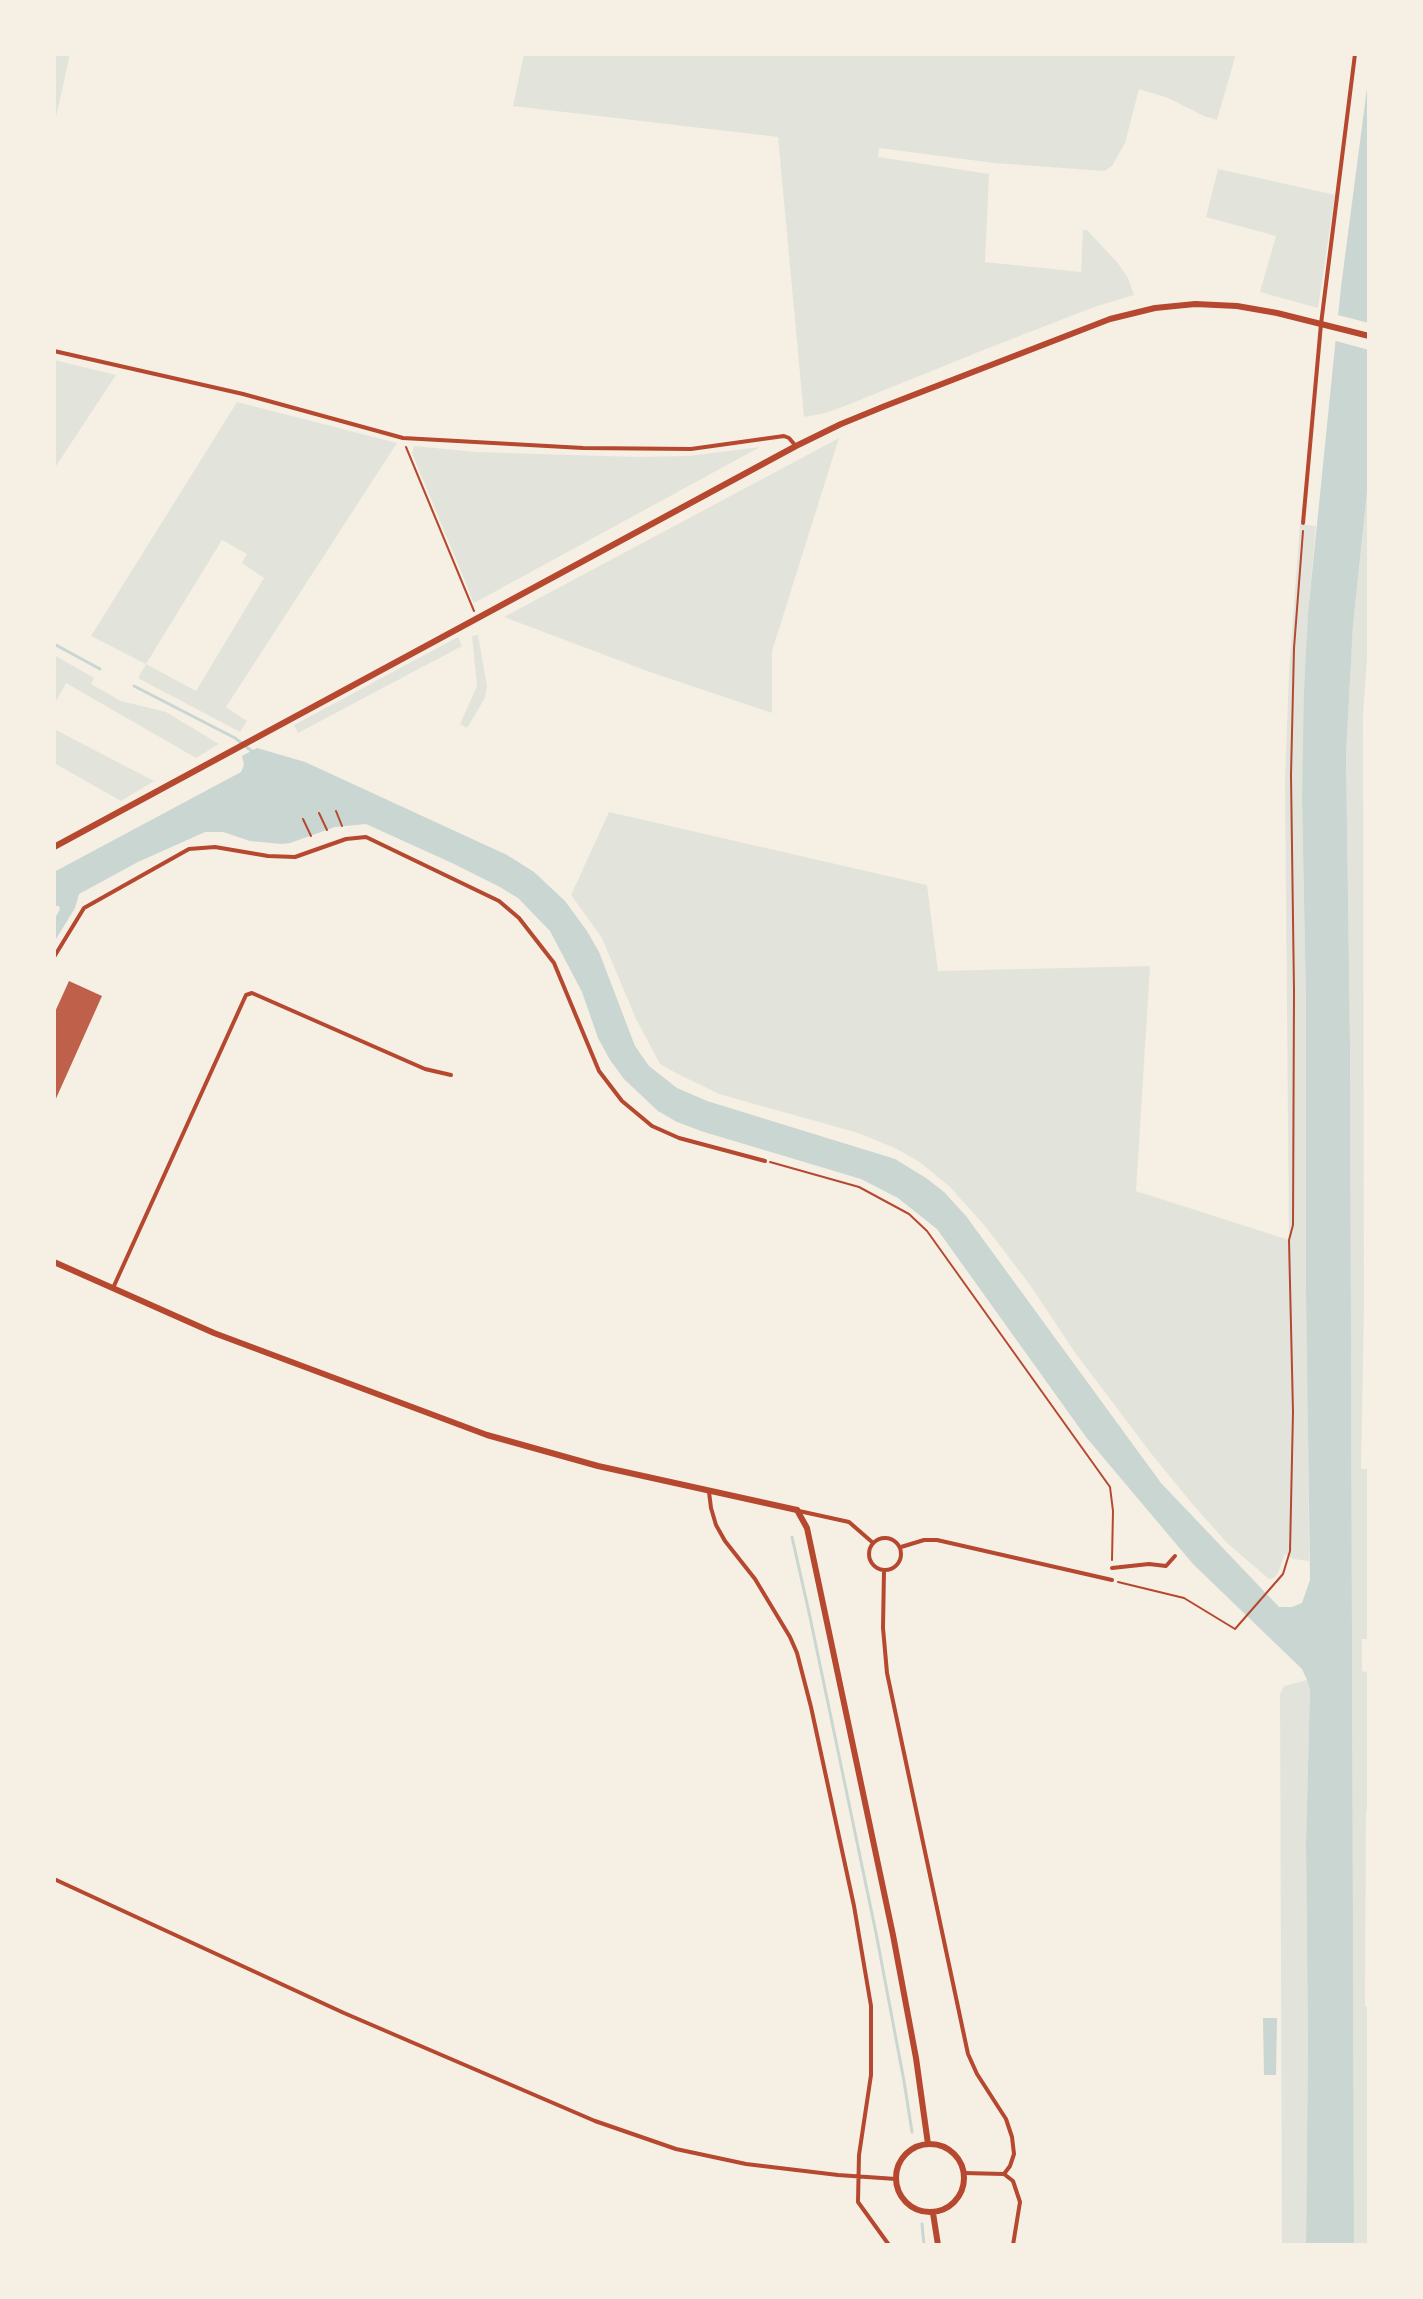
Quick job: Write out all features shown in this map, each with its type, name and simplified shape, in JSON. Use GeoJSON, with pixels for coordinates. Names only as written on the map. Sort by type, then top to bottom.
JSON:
{"type":"FeatureCollection","features":[{"type":"Feature","properties":{"kind":"main road"},"geometry":{"type":"LineString","coordinates":[[54,847],[796,446],[899,401],[1139,311],[1195,304],[1228,305],[1369,336]]}},
{"type":"Feature","properties":{"kind":"main road"},"geometry":{"type":"LineString","coordinates":[[54,1262],[214,1333],[487,1435],[598,1466],[797,1510],[807,1528],[893,1935],[928,2144]]}},
{"type":"Feature","properties":{"kind":"main road"},"geometry":{"type":"LineString","coordinates":[[928,2144],[948,2149],[961,2164],[964,2173],[963,2191],[958,2199],[933,2213],[912,2208],[905,2202],[896,2179],[904,2157],[913,2149],[928,2144]]}},
{"type":"Feature","properties":{"kind":"main road"},"geometry":{"type":"LineString","coordinates":[[933,2213],[938,2245]]}},
{"type":"Feature","properties":{"kind":"street"},"geometry":{"type":"LineString","coordinates":[[1303,523],[1355,54]]}},
{"type":"Feature","properties":{"kind":"street"},"geometry":{"type":"LineString","coordinates":[[54,351],[243,394],[403,438],[583,448],[691,449],[784,436],[796,446]]}},
{"type":"Feature","properties":{"kind":"street"},"geometry":{"type":"LineString","coordinates":[[54,957],[84,908],[189,849],[215,847],[295,857],[348,839],[366,837],[499,901],[519,918],[554,963],[599,1071],[632,1110],[652,1126],[679,1138],[765,1161]]}},
{"type":"Feature","properties":{"kind":"street"},"geometry":{"type":"LineString","coordinates":[[113,1288],[246,995],[252,993],[425,1069],[451,1075]]}},
{"type":"Feature","properties":{"kind":"street"},"geometry":{"type":"LineString","coordinates":[[709,1492],[716,1525],[755,1579],[790,1637],[811,1707],[848,1879],[871,2006],[871,2075],[857,2177],[858,2202],[889,2245]]}},
{"type":"Feature","properties":{"kind":"street"},"geometry":{"type":"LineString","coordinates":[[797,1510],[849,1522],[872,1542]]}},
{"type":"Feature","properties":{"kind":"street"},"geometry":{"type":"LineString","coordinates":[[885,1537],[895,1540],[901,1547],[902,1556],[892,1569],[884,1570],[871,1563],[868,1557],[872,1542],[885,1537]]}},
{"type":"Feature","properties":{"kind":"street"},"geometry":{"type":"LineString","coordinates":[[901,1547],[924,1540],[937,1540],[1112,1580]]}},
{"type":"Feature","properties":{"kind":"street"},"geometry":{"type":"LineString","coordinates":[[1112,1568],[1149,1564],[1166,1566],[1175,1556]]}},
{"type":"Feature","properties":{"kind":"street"},"geometry":{"type":"LineString","coordinates":[[884,1570],[883,1628],[890,1687],[968,2054],[1006,2119],[1012,2137],[1014,2154],[1004,2174]]}},
{"type":"Feature","properties":{"kind":"street"},"geometry":{"type":"LineString","coordinates":[[54,1879],[344,2013],[595,2121],[676,2149],[746,2164],[896,2179]]}},
{"type":"Feature","properties":{"kind":"street"},"geometry":{"type":"LineString","coordinates":[[964,2173],[1004,2174],[1013,2181],[1020,2202],[1013,2245]]}},
{"type":"Feature","properties":{"kind":"path"},"geometry":{"type":"LineString","coordinates":[[403,438],[477,618]]}},
{"type":"Feature","properties":{"kind":"path"},"geometry":{"type":"LineString","coordinates":[[1112,1580],[1184,1598],[1235,1629],[1283,1574],[1290,1551],[1293,1412],[1289,1240],[1293,1225],[1294,1007],[1291,775],[1294,648],[1303,523]]}},
{"type":"Feature","properties":{"kind":"path"},"geometry":{"type":"LineString","coordinates":[[336,811],[342,826]]}},
{"type":"Feature","properties":{"kind":"path"},"geometry":{"type":"LineString","coordinates":[[319,813],[327,830]]}},
{"type":"Feature","properties":{"kind":"path"},"geometry":{"type":"LineString","coordinates":[[303,819],[311,836]]}},
{"type":"Feature","properties":{"kind":"path"},"geometry":{"type":"LineString","coordinates":[[1369,960],[1369,1614]]}},
{"type":"Feature","properties":{"kind":"path"},"geometry":{"type":"LineString","coordinates":[[765,1161],[859,1187],[909,1214],[927,1231],[1110,1487],[1113,1511],[1112,1568]]}},
{"type":"Feature","properties":{"kind":"shaded area"},"geometry":{"type":"Polygon","coordinates":[[[54,54],[70,54],[54,126],[54,54]]]}},
{"type":"Feature","properties":{"kind":"shaded area"},"geometry":{"type":"Polygon","coordinates":[[[524,54],[1236,54],[1217,120],[1139,89],[1125,143],[1112,166],[1104,171],[994,163],[879,148],[878,157],[989,174],[985,262],[1081,272],[1083,230],[1087,230],[1117,262],[1128,278],[1134,295],[1094,307],[845,406],[804,417],[778,137],[513,106],[524,54]]]}},
{"type":"Feature","properties":{"kind":"shaded area"},"geometry":{"type":"Polygon","coordinates":[[[1369,73],[1369,473],[1353,625],[1346,754],[1350,1044],[1354,2245],[1306,2245],[1306,1843],[1310,1690],[1307,1680],[1302,1669],[1193,1564],[1086,1437],[937,1229],[898,1198],[861,1179],[704,1132],[658,1111],[624,1079],[610,1060],[598,1038],[582,992],[550,931],[518,898],[452,863],[366,824],[335,827],[282,844],[250,841],[223,832],[205,832],[138,862],[79,894],[75,908],[56,939],[54,920],[60,909],[54,906],[54,872],[241,772],[244,765],[242,756],[257,748],[305,762],[507,855],[534,872],[565,901],[587,931],[599,952],[635,1046],[649,1066],[677,1088],[707,1101],[895,1159],[944,1192],[966,1216],[1161,1483],[1279,1607],[1302,1603],[1310,1580],[1302,797],[1304,692],[1308,613],[1341,287],[1369,73]]]}},
{"type":"Feature","properties":{"kind":"shaded area"},"geometry":{"type":"Polygon","coordinates":[[[1218,169],[1335,195],[1318,308],[1260,292],[1276,236],[1206,217],[1218,169]]]}},
{"type":"Feature","properties":{"kind":"shaded area"},"geometry":{"type":"Polygon","coordinates":[[[54,360],[116,375],[54,469],[54,360]]]}},
{"type":"Feature","properties":{"kind":"shaded area"},"geometry":{"type":"Polygon","coordinates":[[[237,402],[397,443],[226,707],[247,721],[240,732],[138,678],[146,664],[91,636],[237,402]],[[222,540],[146,664],[196,691],[264,578],[242,563],[247,554],[222,540]]]}},
{"type":"Feature","properties":{"kind":"shaded area"},"geometry":{"type":"Polygon","coordinates":[[[839,438],[772,651],[772,713],[650,672],[504,617],[839,438]]]}},
{"type":"Feature","properties":{"kind":"shaded area"},"geometry":{"type":"Polygon","coordinates":[[[414,446],[476,452],[636,457],[688,456],[760,447],[474,603],[412,453],[414,446]]]}},
{"type":"Feature","properties":{"kind":"shaded area"},"geometry":{"type":"Polygon","coordinates":[[[1367,492],[1369,629],[1363,716],[1364,1307],[1361,1469],[1369,1469],[1369,1639],[1362,1639],[1362,1671],[1369,1673],[1365,2006],[1369,2008],[1369,2245],[1354,2245],[1350,1044],[1346,754],[1353,625],[1367,492]]]}},
{"type":"Feature","properties":{"kind":"shaded area"},"geometry":{"type":"Polygon","coordinates":[[[1300,524],[1316,526],[1308,613],[1302,797],[1309,1561],[1293,1559],[1285,1554],[1278,1573],[1269,1579],[1227,1543],[1150,1452],[1076,1354],[1030,1285],[985,1226],[950,1187],[921,1163],[895,1148],[858,1133],[719,1094],[660,1064],[636,1019],[602,938],[571,895],[609,812],[927,885],[938,971],[1150,966],[1136,1191],[1289,1240],[1285,779],[1300,524]]]}},
{"type":"Feature","properties":{"kind":"shaded area"},"geometry":{"type":"Polygon","coordinates":[[[478,635],[487,686],[485,698],[467,728],[460,724],[477,686],[472,636],[478,635]]]}},
{"type":"Feature","properties":{"kind":"shaded area"},"geometry":{"type":"Polygon","coordinates":[[[458,637],[462,646],[298,733],[294,725],[458,637]]]}},
{"type":"Feature","properties":{"kind":"shaded area"},"geometry":{"type":"Polygon","coordinates":[[[54,655],[94,678],[91,684],[121,701],[166,712],[219,744],[196,758],[66,683],[54,705],[54,655]]]}},
{"type":"Feature","properties":{"kind":"shaded area"},"geometry":{"type":"Polygon","coordinates":[[[54,729],[154,781],[121,801],[54,763],[54,729]]]}},
{"type":"Feature","properties":{"kind":"shaded area"},"geometry":{"type":"Polygon","coordinates":[[[1307,1680],[1310,1690],[1306,1843],[1306,2245],[1282,2245],[1280,1694],[1284,1686],[1307,1680]]]}},
{"type":"Feature","properties":{"kind":"shaded area"},"geometry":{"type":"Polygon","coordinates":[[[1263,2018],[1277,2018],[1276,2075],[1264,2075],[1263,2018]]]}},
{"type":"Feature","properties":{"kind":"pier"},"geometry":{"type":"Polygon","coordinates":[[[1334,314],[1369,323],[1369,350],[1332,340],[1334,314]]]}},
{"type":"Feature","properties":{"kind":"building"},"geometry":{"type":"Polygon","coordinates":[[[69,981],[102,996],[54,1103],[54,1014],[69,981]]]}},
{"type":"Feature","properties":{"kind":"waterway"},"geometry":{"type":"LineString","coordinates":[[54,644],[100,669]]}},
{"type":"Feature","properties":{"kind":"waterway"},"geometry":{"type":"LineString","coordinates":[[134,686],[235,738],[253,752]]}},
{"type":"Feature","properties":{"kind":"waterway"},"geometry":{"type":"LineString","coordinates":[[792,1537],[876,1933],[912,2132]]}},
{"type":"Feature","properties":{"kind":"waterway"},"geometry":{"type":"LineString","coordinates":[[922,2224],[924,2245]]}}]}
